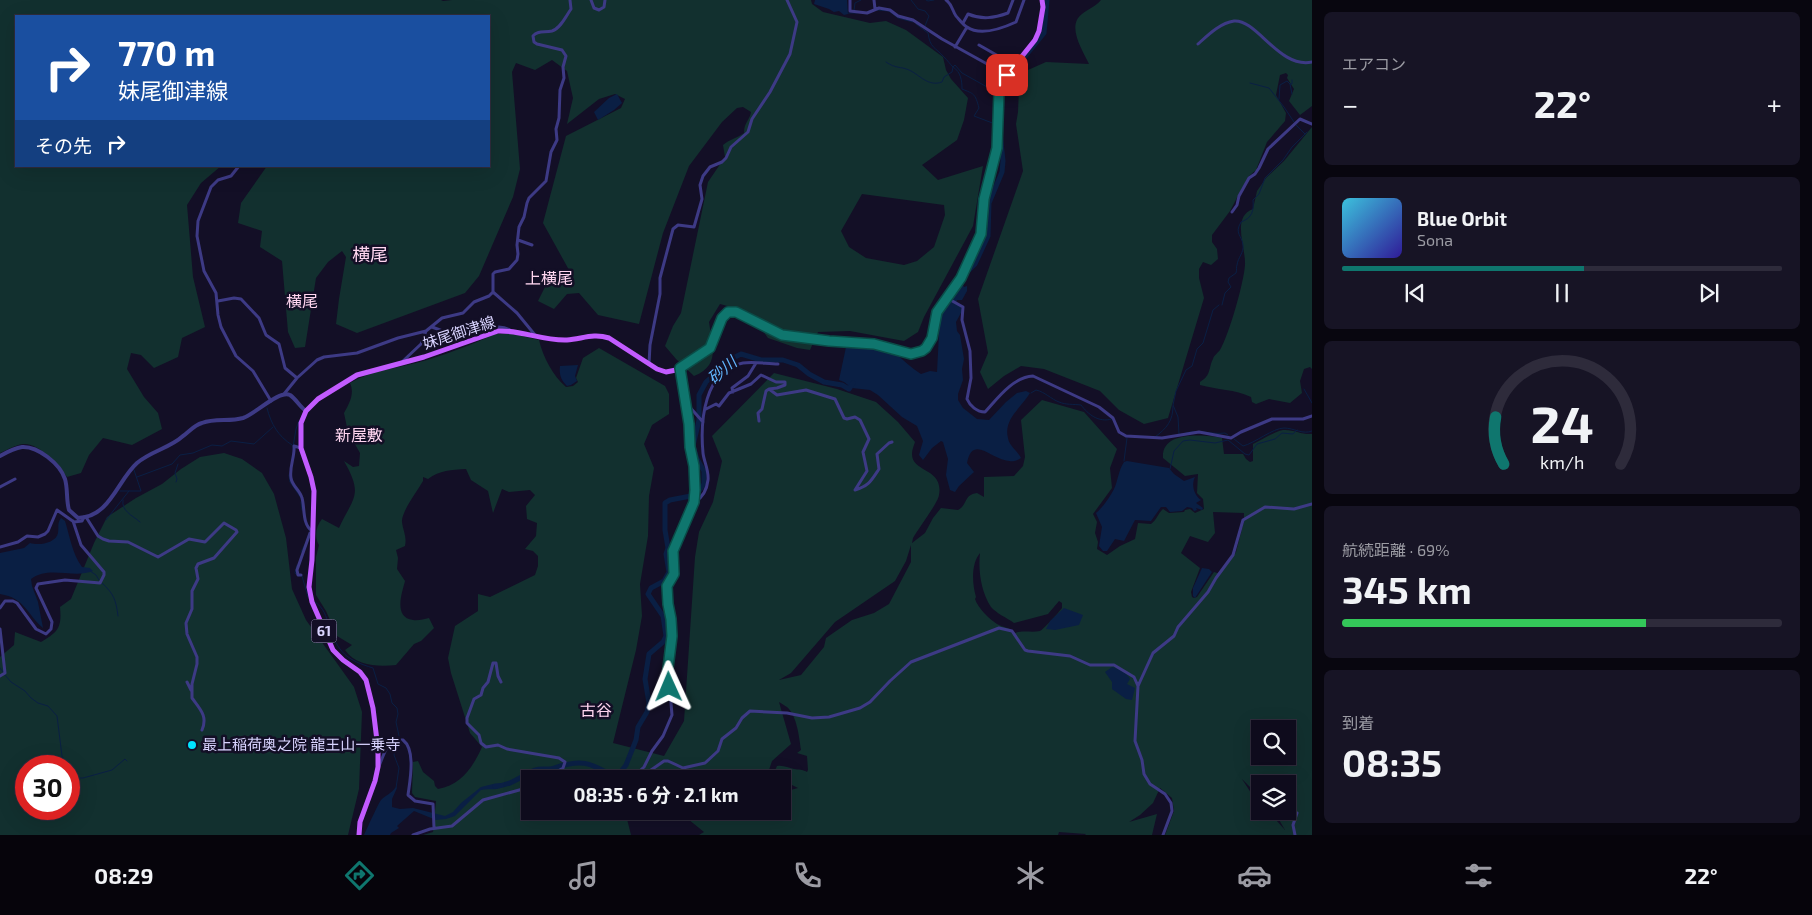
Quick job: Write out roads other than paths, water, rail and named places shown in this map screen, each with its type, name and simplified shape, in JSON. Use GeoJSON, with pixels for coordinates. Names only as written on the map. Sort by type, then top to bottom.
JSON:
{"type":"FeatureCollection","features":[{"type":"Feature","properties":{"kind":"main road"},"geometry":{"type":"LineString","coordinates":[[680,368],[710,348],[722,318],[725,314],[732,311],[744,315],[782,335],[874,344],[916,353],[930,344],[937,312],[963,275],[967,262],[981,234],[984,199],[997,148],[999,92],[1007,75],[1035,40],[1039,31],[1043,7],[1042,0]]}},
{"type":"Feature","properties":{"kind":"main road","name":"妹尾御津線"},"geometry":{"type":"LineString","coordinates":[[306,412],[318,400],[357,375],[438,353],[490,333],[510,330],[564,340],[595,335],[601,336],[608,338],[649,365],[666,372],[680,368]]}},
{"type":"Feature","properties":{"kind":"main road","name":"61"},"geometry":{"type":"LineString","coordinates":[[306,412],[300,429],[301,448],[314,491],[309,587],[312,602],[333,650],[360,672],[368,686],[378,748],[378,768],[375,782],[360,822],[359,835]]}},
{"type":"Feature","properties":{"kind":"street"},"geometry":{"type":"LineString","coordinates":[[0,547],[18,542],[27,536],[38,537],[45,534],[57,510],[73,521],[82,521],[109,501],[128,473],[142,459],[172,444],[202,423],[236,420],[245,417],[284,394],[297,378],[317,360],[324,357],[356,353],[398,338],[426,331],[442,318],[463,313],[474,302],[489,296],[493,292],[493,274],[509,269],[517,260],[518,227],[524,217],[529,198],[545,184],[551,152],[557,140],[556,129],[559,118],[560,90],[564,78],[563,67],[566,56],[562,50],[537,44],[534,42],[533,36],[537,32],[552,31],[559,26],[571,9],[570,0]]}},
{"type":"Feature","properties":{"kind":"street"},"geometry":{"type":"LineString","coordinates":[[591,0],[594,8],[599,10],[604,7],[605,0]]}},
{"type":"Feature","properties":{"kind":"street"},"geometry":{"type":"LineString","coordinates":[[649,365],[650,345],[660,294],[660,278],[674,229],[678,225],[694,227],[702,199],[700,185],[703,176],[710,167],[722,162],[731,147],[748,132],[752,119],[770,92],[790,54],[797,22],[787,0]]}},
{"type":"Feature","properties":{"kind":"street"},"geometry":{"type":"LineString","coordinates":[[850,0],[850,11],[869,13],[875,9],[888,9],[898,16],[913,20],[955,47],[1007,75]]}},
{"type":"Feature","properties":{"kind":"street"},"geometry":{"type":"LineString","coordinates":[[874,0],[875,9]]}},
{"type":"Feature","properties":{"kind":"street"},"geometry":{"type":"LineString","coordinates":[[946,0],[950,3],[956,16],[967,27],[974,30],[989,30],[1008,26],[1018,20],[1024,0]]}},
{"type":"Feature","properties":{"kind":"street"},"geometry":{"type":"LineString","coordinates":[[963,23],[968,14],[977,18],[986,18],[998,17],[1008,13],[1013,0]]}},
{"type":"Feature","properties":{"kind":"street"},"geometry":{"type":"LineString","coordinates":[[1198,44],[1221,26],[1239,21],[1294,61],[1306,64],[1312,62]]}},
{"type":"Feature","properties":{"kind":"street"},"geometry":{"type":"LineString","coordinates":[[955,47],[967,27]]}},
{"type":"Feature","properties":{"kind":"street"},"geometry":{"type":"LineString","coordinates":[[979,45],[1014,65]]}},
{"type":"Feature","properties":{"kind":"street"},"geometry":{"type":"LineString","coordinates":[[1232,212],[1249,178],[1259,168],[1268,149],[1300,118],[1312,124]]}},
{"type":"Feature","properties":{"kind":"street"},"geometry":{"type":"LineString","coordinates":[[238,167],[231,176],[218,180],[211,186],[197,227],[204,271],[218,301],[218,320],[236,356],[252,371],[271,401]]}},
{"type":"Feature","properties":{"kind":"street"},"geometry":{"type":"LineString","coordinates":[[518,240],[532,245]]}},
{"type":"Feature","properties":{"kind":"street"},"geometry":{"type":"LineString","coordinates":[[493,292],[517,312],[535,335]]}},
{"type":"Feature","properties":{"kind":"street"},"geometry":{"type":"LineString","coordinates":[[946,297],[963,306],[963,325],[970,351],[971,378],[967,399],[975,409],[985,412],[1008,388],[1025,377],[1033,376],[1095,404],[1113,419],[1119,432],[1126,436],[1162,438],[1199,432],[1231,438],[1272,419],[1303,419],[1312,416]]}},
{"type":"Feature","properties":{"kind":"street"},"geometry":{"type":"LineString","coordinates":[[218,301],[234,298],[241,299],[259,318],[266,335],[279,344],[285,368],[297,378]]}},
{"type":"Feature","properties":{"kind":"street"},"geometry":{"type":"LineString","coordinates":[[432,328],[448,333],[458,328],[463,328],[467,334],[483,328],[508,328],[510,330]]}},
{"type":"Feature","properties":{"kind":"street"},"geometry":{"type":"LineString","coordinates":[[400,364],[421,344],[426,331]]}},
{"type":"Feature","properties":{"kind":"street"},"geometry":{"type":"LineString","coordinates":[[694,500],[703,494],[708,480],[703,456],[702,421],[714,380],[723,372],[736,365],[756,363],[778,364]]}},
{"type":"Feature","properties":{"kind":"street"},"geometry":{"type":"LineString","coordinates":[[733,392],[732,388],[748,376],[756,363]]}},
{"type":"Feature","properties":{"kind":"street"},"geometry":{"type":"LineString","coordinates":[[642,770],[663,736],[672,715],[668,668],[672,636],[667,586],[674,574],[674,546],[694,500],[695,493],[695,473],[680,368]]}},
{"type":"Feature","properties":{"kind":"street"},"geometry":{"type":"LineString","coordinates":[[706,409],[716,404],[719,406],[729,393],[751,384],[761,375],[776,382],[786,384],[769,389],[766,392],[762,409],[758,413],[759,421]]}},
{"type":"Feature","properties":{"kind":"street"},"geometry":{"type":"LineString","coordinates":[[769,389],[780,395],[806,390],[834,398],[844,418],[855,417],[860,420],[869,439],[863,452],[867,471],[855,490],[865,487],[870,483],[879,469],[877,454],[889,442],[892,442]]}},
{"type":"Feature","properties":{"kind":"street"},"geometry":{"type":"LineString","coordinates":[[284,394],[289,394],[293,397],[306,412]]}},
{"type":"Feature","properties":{"kind":"street"},"geometry":{"type":"LineString","coordinates":[[686,403],[702,421]]}},
{"type":"Feature","properties":{"kind":"street"},"geometry":{"type":"LineString","coordinates":[[301,448],[294,446],[290,475],[293,486],[302,499],[307,522],[312,530],[303,549],[297,570],[298,575],[301,575]]}},
{"type":"Feature","properties":{"kind":"street"},"geometry":{"type":"LineString","coordinates":[[0,456],[15,448],[28,447],[48,459],[59,469],[65,480],[69,510],[78,518],[85,517]]}},
{"type":"Feature","properties":{"kind":"street"},"geometry":{"type":"LineString","coordinates":[[0,487],[15,479]]}},
{"type":"Feature","properties":{"kind":"street"},"geometry":{"type":"LineString","coordinates":[[1163,835],[1172,811],[1171,803],[1165,794],[1150,784],[1144,774],[1142,760],[1135,741],[1138,686],[1152,653],[1174,636],[1178,627],[1208,592],[1216,578],[1234,555],[1243,520],[1265,507],[1294,509],[1312,504]]}},
{"type":"Feature","properties":{"kind":"street"},"geometry":{"type":"LineString","coordinates":[[85,517],[98,536],[103,539],[128,542],[158,556],[189,539],[205,542],[224,523],[236,530],[214,558],[198,564],[196,568],[198,579],[192,591],[192,609],[186,623],[187,634],[197,657],[198,664],[192,684],[192,698],[204,715],[204,727],[202,730]]}},
{"type":"Feature","properties":{"kind":"street"},"geometry":{"type":"LineString","coordinates":[[0,608],[5,601],[9,600],[17,603],[36,629],[46,634],[51,629],[52,622],[36,588],[38,584],[65,580],[100,583],[104,572],[81,545],[73,521]]}},
{"type":"Feature","properties":{"kind":"street"},"geometry":{"type":"LineString","coordinates":[[651,770],[664,761],[683,768],[705,763],[718,751],[722,739],[736,728],[742,718],[750,711],[787,713],[812,718],[829,717],[860,708],[870,702],[912,662],[999,628],[1012,631],[1028,652],[1070,656],[1090,665],[1114,665],[1134,677],[1138,686]]}},
{"type":"Feature","properties":{"kind":"street"},"geometry":{"type":"LineString","coordinates":[[0,629],[3,663],[6,673],[0,676]]}},
{"type":"Feature","properties":{"kind":"street"},"geometry":{"type":"LineString","coordinates":[[502,682],[498,676],[496,663],[493,663],[488,682],[483,688],[481,695],[474,699],[467,723],[479,735],[481,743],[486,747],[498,745],[507,750],[558,758],[565,764],[560,770]]}},
{"type":"Feature","properties":{"kind":"street"},"geometry":{"type":"LineString","coordinates":[[187,682],[192,690]]}},
{"type":"Feature","properties":{"kind":"street"},"geometry":{"type":"LineString","coordinates":[[378,768],[388,746],[396,740],[405,741],[410,748],[411,756],[408,795],[415,801],[433,804],[434,828]]}},
{"type":"Feature","properties":{"kind":"street"},"geometry":{"type":"LineString","coordinates":[[413,835],[434,828],[455,825],[471,809],[488,798],[521,789]]}},
{"type":"Feature","properties":{"kind":"street"},"geometry":{"type":"LineString","coordinates":[[1295,835],[1293,825],[1297,814]]}},
{"type":"Feature","properties":{"kind":"water"},"geometry":{"type":"Polygon","coordinates":[[[815,0],[847,0],[848,14],[844,15],[839,11],[834,12],[814,4],[815,0]]]}},
{"type":"Feature","properties":{"kind":"water"},"geometry":{"type":"Polygon","coordinates":[[[617,94],[622,103],[598,120],[594,112],[609,98],[617,94]]]}},
{"type":"Feature","properties":{"kind":"water"},"geometry":{"type":"Polygon","coordinates":[[[973,264],[963,285],[964,287],[967,286],[967,291],[962,300],[957,300],[956,303],[961,307],[962,311],[956,322],[964,359],[962,369],[963,380],[958,400],[963,408],[977,419],[989,420],[1017,393],[1026,391],[1030,393],[1014,414],[1007,431],[1010,444],[1021,458],[1013,461],[1004,460],[981,450],[975,450],[970,453],[967,463],[974,472],[955,492],[950,490],[946,475],[948,459],[943,442],[941,441],[932,448],[923,460],[919,455],[923,441],[917,426],[902,417],[870,390],[852,388],[839,380],[846,347],[870,346],[888,349],[921,374],[930,371],[937,372],[940,314],[947,301],[952,302],[954,293],[968,267],[973,264]]]}},
{"type":"Feature","properties":{"kind":"water"},"geometry":{"type":"Polygon","coordinates":[[[578,365],[575,376],[577,381],[567,386],[561,377],[560,366],[578,365]]]}},
{"type":"Feature","properties":{"kind":"water"},"geometry":{"type":"Polygon","coordinates":[[[1127,461],[1169,468],[1184,481],[1195,477],[1193,483],[1194,490],[1201,500],[1196,503],[1203,508],[1202,510],[1196,508],[1197,510],[1194,511],[1192,508],[1187,507],[1182,511],[1170,512],[1166,507],[1161,507],[1151,521],[1135,520],[1124,541],[1115,539],[1107,551],[1103,551],[1099,546],[1102,527],[1096,513],[1110,495],[1122,465],[1127,461]]]}},
{"type":"Feature","properties":{"kind":"water"},"geometry":{"type":"Polygon","coordinates":[[[61,518],[65,521],[74,551],[82,567],[90,568],[93,571],[77,574],[45,573],[31,579],[43,628],[15,599],[0,594],[0,553],[24,548],[30,543],[42,544],[51,541],[57,536],[61,518]]]}},
{"type":"Feature","properties":{"kind":"water"},"geometry":{"type":"Polygon","coordinates":[[[1202,568],[1209,569],[1212,572],[1195,598],[1193,596],[1193,588],[1202,568]]]}},
{"type":"Feature","properties":{"kind":"water"},"geometry":{"type":"Polygon","coordinates":[[[1064,608],[1083,615],[1079,625],[1055,630],[1046,629],[1050,621],[1064,608]]]}},
{"type":"Feature","properties":{"kind":"water"},"geometry":{"type":"Polygon","coordinates":[[[1112,667],[1127,675],[1130,679],[1127,684],[1135,688],[1132,700],[1126,699],[1112,689],[1112,682],[1105,672],[1112,667]]]}},
{"type":"Feature","properties":{"kind":"water"},"geometry":{"type":"Polygon","coordinates":[[[493,784],[501,785],[502,787],[481,790],[455,816],[436,820],[414,811],[390,835],[364,835],[381,800],[396,787],[392,799],[392,807],[400,809],[413,808],[445,816],[453,812],[481,787],[493,784]]]}},
{"type":"Feature","properties":{"kind":"waterway"},"geometry":{"type":"LineString","coordinates":[[854,11],[855,3],[861,0]]}},
{"type":"Feature","properties":{"kind":"waterway"},"geometry":{"type":"LineString","coordinates":[[911,0],[918,9],[925,11],[929,16],[925,26]]}},
{"type":"Feature","properties":{"kind":"waterway"},"geometry":{"type":"LineString","coordinates":[[926,0],[934,0]]}},
{"type":"Feature","properties":{"kind":"waterway","name":"砂川"},"geometry":{"type":"LineString","coordinates":[[968,271],[975,264],[988,236],[989,203],[1002,172],[1003,161],[1000,132],[1002,91],[1018,65],[1044,33],[1047,0]]}},
{"type":"Feature","properties":{"kind":"waterway"},"geometry":{"type":"LineString","coordinates":[[877,10],[889,11],[898,18],[913,22]]}},
{"type":"Feature","properties":{"kind":"waterway"},"geometry":{"type":"LineString","coordinates":[[848,13],[857,13]]}},
{"type":"Feature","properties":{"kind":"waterway"},"geometry":{"type":"LineString","coordinates":[[916,24],[928,33],[932,45],[953,67],[955,65],[962,73],[996,92]]}},
{"type":"Feature","properties":{"kind":"waterway"},"geometry":{"type":"LineString","coordinates":[[886,62],[909,70],[932,83],[942,82],[944,77],[952,72],[953,67],[959,74],[962,89],[972,93],[976,99],[979,108],[974,116],[995,124]]}},
{"type":"Feature","properties":{"kind":"waterway"},"geometry":{"type":"LineString","coordinates":[[1292,80],[1292,84],[1290,84],[1292,94]]}},
{"type":"Feature","properties":{"kind":"waterway"},"geometry":{"type":"LineString","coordinates":[[1279,99],[1280,85],[1287,81],[1290,84]]}},
{"type":"Feature","properties":{"kind":"waterway"},"geometry":{"type":"LineString","coordinates":[[1250,83],[1269,88],[1296,125],[1305,134]]}},
{"type":"Feature","properties":{"kind":"waterway"},"geometry":{"type":"LineString","coordinates":[[1222,305],[1225,293],[1231,287],[1228,282],[1229,278],[1236,273],[1243,250],[1238,232],[1239,226],[1241,222],[1252,214],[1253,200],[1259,194],[1265,178],[1307,132]]}},
{"type":"Feature","properties":{"kind":"waterway"},"geometry":{"type":"LineString","coordinates":[[1179,434],[1178,417],[1173,405],[1176,391],[1186,370],[1192,366],[1197,349],[1203,343],[1213,310],[1219,305]]}},
{"type":"Feature","properties":{"kind":"waterway","name":"砂川"},"geometry":{"type":"LineString","coordinates":[[495,786],[511,783],[535,770],[552,769],[571,763],[585,763],[613,776],[620,773],[626,765],[636,740],[638,727],[647,712],[649,703],[645,679],[649,654],[663,642],[666,636],[663,616],[648,594],[651,588],[664,581],[669,572],[666,554],[668,548],[665,530],[665,503],[670,500],[696,495],[704,484],[704,471],[697,459],[693,446],[699,420],[699,395],[706,382],[733,358],[741,354],[761,360],[783,360],[798,365],[809,374],[824,382],[842,385],[849,389],[853,383]]}},
{"type":"Feature","properties":{"kind":"waterway"},"geometry":{"type":"LineString","coordinates":[[1304,389],[1312,403]]}},
{"type":"Feature","properties":{"kind":"waterway"},"geometry":{"type":"LineString","coordinates":[[1031,393],[1036,390],[1056,401],[1081,405],[1087,412],[1098,419],[1112,419]]}},
{"type":"Feature","properties":{"kind":"waterway"},"geometry":{"type":"LineString","coordinates":[[1155,437],[1168,424],[1172,416],[1173,406]]}},
{"type":"Feature","properties":{"kind":"waterway"},"geometry":{"type":"LineString","coordinates":[[267,408],[276,429],[292,445]]}},
{"type":"Feature","properties":{"kind":"waterway"},"geometry":{"type":"LineString","coordinates":[[293,447],[299,421]]}},
{"type":"Feature","properties":{"kind":"waterway"},"geometry":{"type":"LineString","coordinates":[[137,477],[172,464],[180,455],[193,453],[212,445],[222,446],[231,441],[254,444],[273,427]]}},
{"type":"Feature","properties":{"kind":"waterway"},"geometry":{"type":"LineString","coordinates":[[1234,439],[1243,446],[1284,428],[1305,432],[1312,431]]}},
{"type":"Feature","properties":{"kind":"waterway"},"geometry":{"type":"LineString","coordinates":[[1170,469],[1174,451],[1183,441],[1215,443],[1228,440],[1245,454],[1249,455],[1257,444],[1275,439],[1282,433],[1293,434],[1297,430]]}},
{"type":"Feature","properties":{"kind":"waterway"},"geometry":{"type":"LineString","coordinates":[[1186,433],[1225,433],[1228,435]]}},
{"type":"Feature","properties":{"kind":"waterway"},"geometry":{"type":"LineString","coordinates":[[1124,461],[1127,438]]}},
{"type":"Feature","properties":{"kind":"waterway"},"geometry":{"type":"LineString","coordinates":[[176,482],[175,473],[178,464]]}},
{"type":"Feature","properties":{"kind":"waterway"},"geometry":{"type":"LineString","coordinates":[[120,491],[141,491],[134,470]]}},
{"type":"Feature","properties":{"kind":"waterway"},"geometry":{"type":"LineString","coordinates":[[289,475],[290,482],[301,498]]}},
{"type":"Feature","properties":{"kind":"waterway"},"geometry":{"type":"LineString","coordinates":[[106,520],[129,491]]}},
{"type":"Feature","properties":{"kind":"waterway"},"geometry":{"type":"LineString","coordinates":[[123,500],[125,510],[140,522]]}},
{"type":"Feature","properties":{"kind":"waterway"},"geometry":{"type":"LineString","coordinates":[[301,502],[302,510]]}},
{"type":"Feature","properties":{"kind":"waterway"},"geometry":{"type":"LineString","coordinates":[[301,552],[305,544]]}},
{"type":"Feature","properties":{"kind":"waterway"},"geometry":{"type":"LineString","coordinates":[[297,565],[295,573],[298,576]]}},
{"type":"Feature","properties":{"kind":"waterway"},"geometry":{"type":"LineString","coordinates":[[90,571],[99,580]]}},
{"type":"Feature","properties":{"kind":"waterway"},"geometry":{"type":"LineString","coordinates":[[302,576],[308,597]]}},
{"type":"Feature","properties":{"kind":"waterway"},"geometry":{"type":"LineString","coordinates":[[102,583],[114,598],[118,616]]}},
{"type":"Feature","properties":{"kind":"waterway"},"geometry":{"type":"LineString","coordinates":[[315,602],[324,612],[332,635],[340,649],[356,662],[373,668],[378,684],[386,688],[390,694],[392,703],[397,708],[396,722],[399,736]]}},
{"type":"Feature","properties":{"kind":"waterway"},"geometry":{"type":"LineString","coordinates":[[0,668],[3,672]]}},
{"type":"Feature","properties":{"kind":"waterway"},"geometry":{"type":"LineString","coordinates":[[5,675],[31,698],[38,703],[48,706],[57,716],[62,755]]}},
{"type":"Feature","properties":{"kind":"waterway"},"geometry":{"type":"LineString","coordinates":[[395,748],[394,755],[399,768],[396,788]]}},
{"type":"Feature","properties":{"kind":"waterway"},"geometry":{"type":"LineString","coordinates":[[80,778],[112,770],[125,759],[127,761]]}},
{"type":"Feature","properties":{"kind":"place","name":"最上稲荷奥之院 龍王山一乗寺"},"geometry":{"type":"Point","coordinates":[192,745]}},
{"type":"Feature","properties":{"kind":"district","name":"横尾"},"geometry":{"type":"Point","coordinates":[370,255]}},
{"type":"Feature","properties":{"kind":"district","name":"上横尾"},"geometry":{"type":"Point","coordinates":[549,278]}},
{"type":"Feature","properties":{"kind":"district","name":"横尾"},"geometry":{"type":"Point","coordinates":[302,301]}},
{"type":"Feature","properties":{"kind":"district","name":"新屋敷"},"geometry":{"type":"Point","coordinates":[359,435]}},
{"type":"Feature","properties":{"kind":"district","name":"古谷"},"geometry":{"type":"Point","coordinates":[596,710]}}]}
